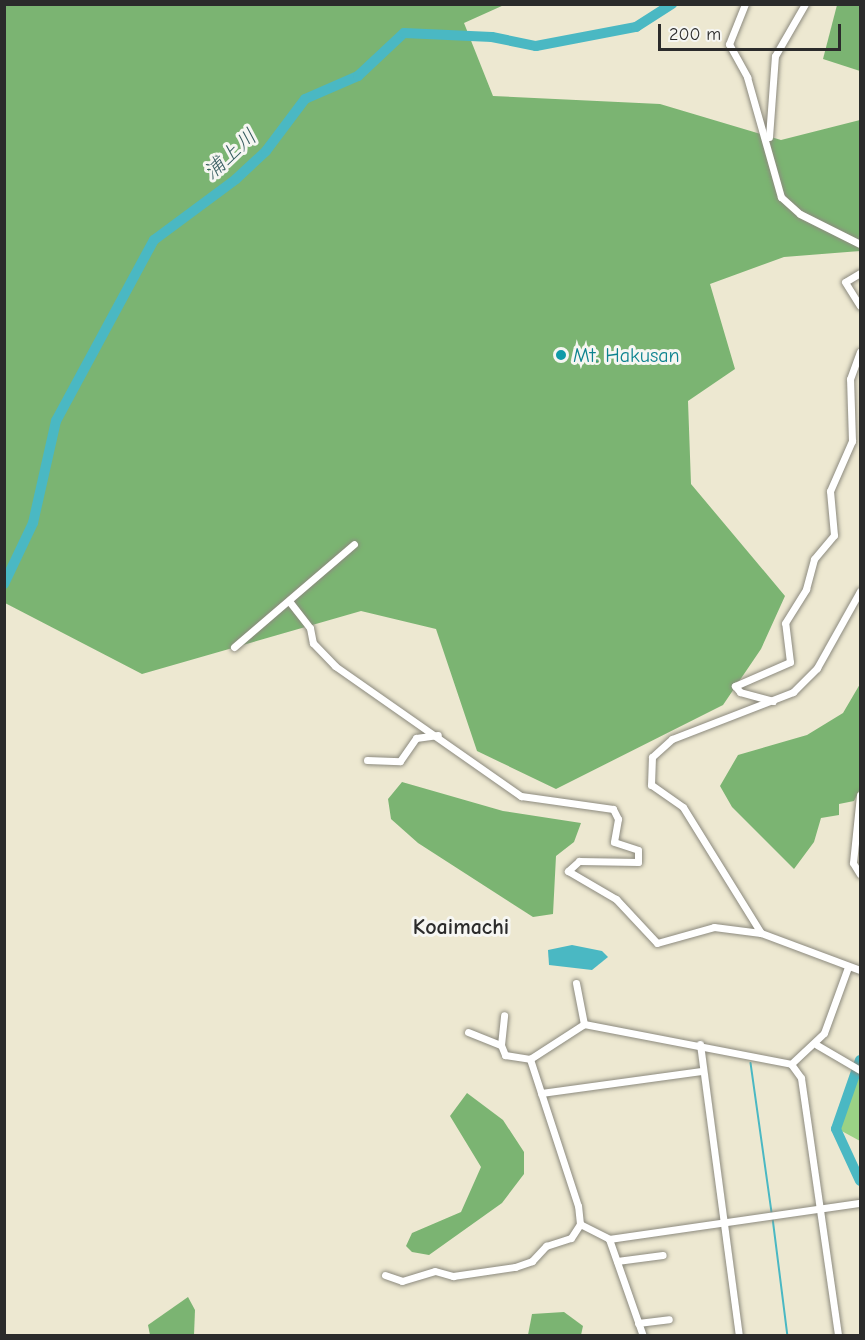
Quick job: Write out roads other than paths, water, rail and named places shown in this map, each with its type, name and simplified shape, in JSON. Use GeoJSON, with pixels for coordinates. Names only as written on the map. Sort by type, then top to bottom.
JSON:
{"type":"FeatureCollection","features":[{"type":"Feature","properties":{"kind":"street"},"geometry":{"type":"LineString","coordinates":[[745,4],[729,44],[768,141],[785,202],[861,244]]}},
{"type":"Feature","properties":{"kind":"street"},"geometry":{"type":"LineString","coordinates":[[768,141],[776,56],[806,4]]}},
{"type":"Feature","properties":{"kind":"street"},"geometry":{"type":"LineString","coordinates":[[861,273],[845,282],[861,306]]}},
{"type":"Feature","properties":{"kind":"street"},"geometry":{"type":"LineString","coordinates":[[773,701],[740,692],[735,686],[790,662],[785,622],[806,589],[814,559],[834,535],[830,491],[852,441],[850,379],[861,352]]}},
{"type":"Feature","properties":{"kind":"street"},"geometry":{"type":"LineString","coordinates":[[234,647],[354,544]]}},
{"type":"Feature","properties":{"kind":"street"},"geometry":{"type":"LineString","coordinates":[[761,933],[683,807],[657,791],[649,778],[652,757],[672,739],[793,692],[817,668],[861,591]]}},
{"type":"Feature","properties":{"kind":"street"},"geometry":{"type":"LineString","coordinates":[[289,601],[310,628],[313,643],[335,666],[438,735],[521,796],[613,809],[618,819],[614,842],[638,849],[638,862],[579,861],[568,872],[627,908],[657,943],[714,927],[761,933],[861,970]]}},
{"type":"Feature","properties":{"kind":"street"},"geometry":{"type":"LineString","coordinates":[[367,760],[400,761],[416,738],[438,735]]}},
{"type":"Feature","properties":{"kind":"street"},"geometry":{"type":"LineString","coordinates":[[860,873],[853,863],[861,795]]}},
{"type":"Feature","properties":{"kind":"street"},"geometry":{"type":"LineString","coordinates":[[791,1064],[817,1045],[848,967]]}},
{"type":"Feature","properties":{"kind":"street"},"geometry":{"type":"LineString","coordinates":[[576,983],[584,1024]]}},
{"type":"Feature","properties":{"kind":"street"},"geometry":{"type":"LineString","coordinates":[[504,1015],[501,1045],[505,1055],[530,1059],[584,1024],[700,1044],[791,1064],[801,1078],[838,1335]]}},
{"type":"Feature","properties":{"kind":"street"},"geometry":{"type":"LineString","coordinates":[[468,1032],[501,1045]]}},
{"type":"Feature","properties":{"kind":"street"},"geometry":{"type":"LineString","coordinates":[[700,1044],[701,1071],[738,1335]]}},
{"type":"Feature","properties":{"kind":"street"},"geometry":{"type":"LineString","coordinates":[[817,1045],[861,1070]]}},
{"type":"Feature","properties":{"kind":"street"},"geometry":{"type":"LineString","coordinates":[[530,1059],[580,1224],[609,1239],[861,1203]]}},
{"type":"Feature","properties":{"kind":"street"},"geometry":{"type":"LineString","coordinates":[[541,1093],[701,1071]]}},
{"type":"Feature","properties":{"kind":"street"},"geometry":{"type":"LineString","coordinates":[[385,1275],[402,1281],[435,1271],[453,1276],[515,1267],[531,1261],[546,1246],[571,1238],[580,1224]]}},
{"type":"Feature","properties":{"kind":"street"},"geometry":{"type":"LineString","coordinates":[[609,1239],[643,1335]]}},
{"type":"Feature","properties":{"kind":"street"},"geometry":{"type":"LineString","coordinates":[[617,1261],[663,1255]]}},
{"type":"Feature","properties":{"kind":"street"},"geometry":{"type":"LineString","coordinates":[[638,1323],[669,1319]]}},
{"type":"Feature","properties":{"kind":"water"},"geometry":{"type":"Polygon","coordinates":[[[572,945],[602,951],[608,957],[592,970],[549,965],[548,950],[572,945]]]}},
{"type":"Feature","properties":{"kind":"waterway","name":"浦上川"},"geometry":{"type":"LineString","coordinates":[[4,584],[33,523],[56,421],[154,240],[236,179],[266,151],[305,99],[358,76],[404,33],[492,37],[536,46],[636,27],[672,4]]}},
{"type":"Feature","properties":{"kind":"waterway"},"geometry":{"type":"LineString","coordinates":[[860,1060],[836,1129],[860,1181]]}},
{"type":"Feature","properties":{"kind":"waterway"},"geometry":{"type":"LineString","coordinates":[[751,1063],[772,1213]]}},
{"type":"Feature","properties":{"kind":"waterway"},"geometry":{"type":"LineString","coordinates":[[773,1218],[788,1336]]}},
{"type":"Feature","properties":{"kind":"place","name":"Mt. Hakusan"},"geometry":{"type":"Point","coordinates":[561,355]}},
{"type":"Feature","properties":{"kind":"district","name":"Koaimachi"},"geometry":{"type":"Point","coordinates":[461,928]}}]}
